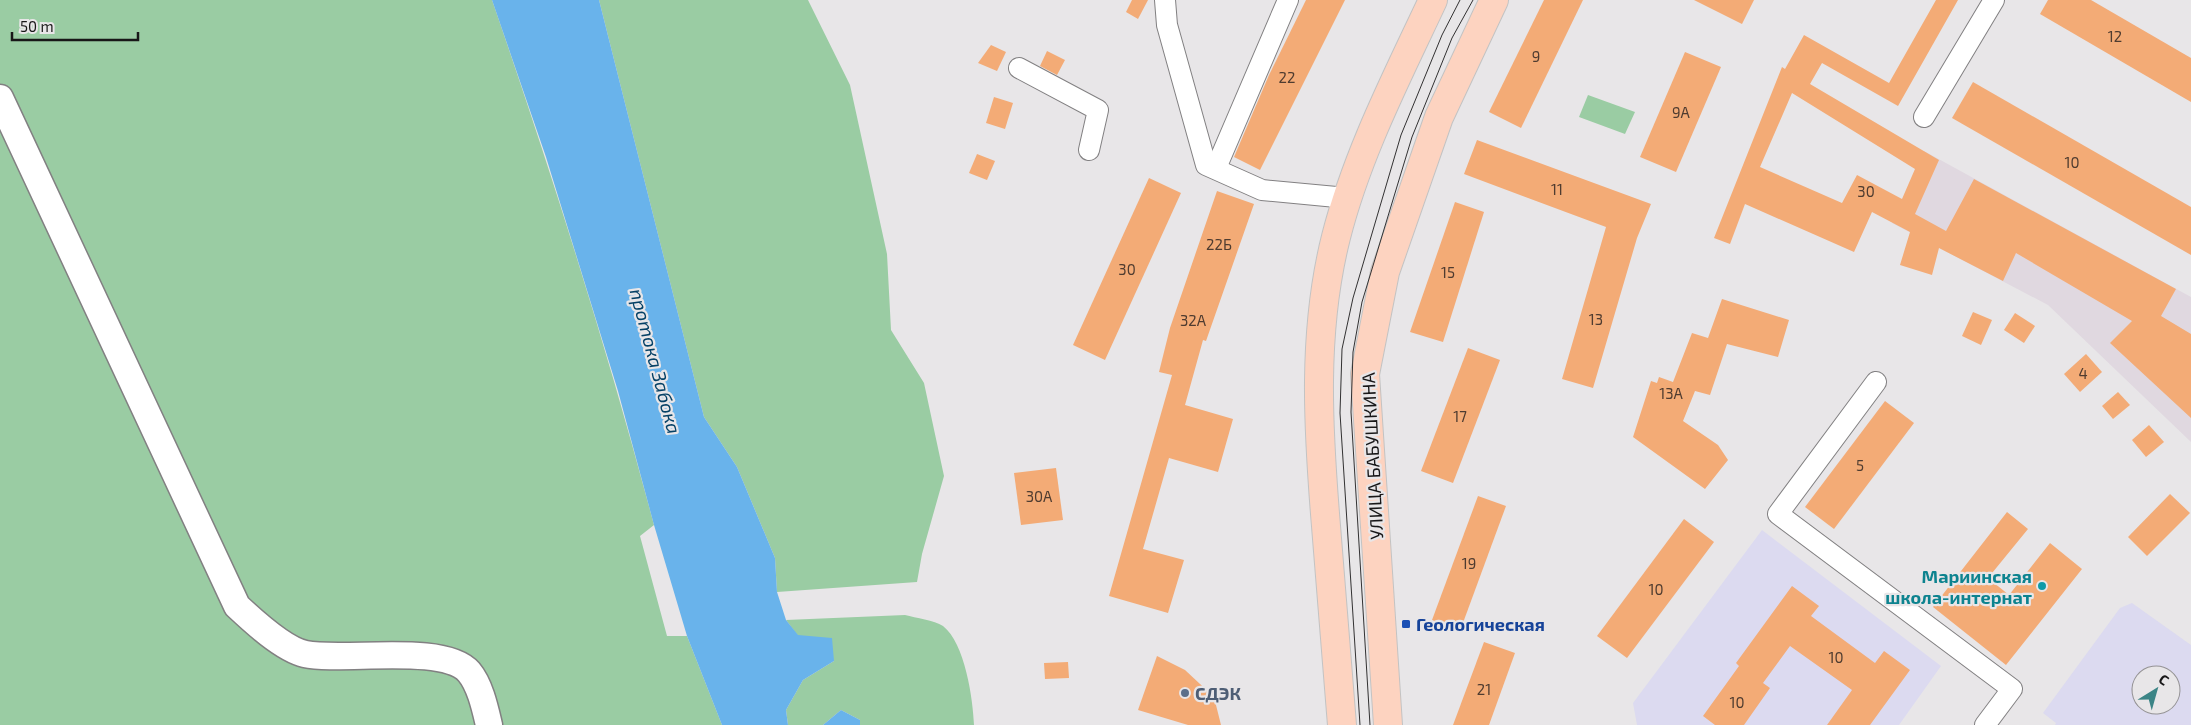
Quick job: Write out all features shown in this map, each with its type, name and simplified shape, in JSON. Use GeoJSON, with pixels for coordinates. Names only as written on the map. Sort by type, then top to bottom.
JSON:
{"type":"FeatureCollection","features":[{"type":"Feature","properties":{"kind":"main road"},"geometry":{"type":"LineString","coordinates":[[1342,725],[1320,445],[1318,374],[1325,307],[1336,239],[1347,198],[1385,101],[1433,0]]}},
{"type":"Feature","properties":{"kind":"main road","name":"УЛИЦА БАБУШКИНА"},"geometry":{"type":"LineString","coordinates":[[1388,725],[1365,374],[1385,272],[1439,117],[1494,0]]}},
{"type":"Feature","properties":{"kind":"street"},"geometry":{"type":"LineString","coordinates":[[1165,0],[1166,25],[1206,165],[1262,190],[1347,198]]}},
{"type":"Feature","properties":{"kind":"street"},"geometry":{"type":"LineString","coordinates":[[1216,168],[1288,0]]}},
{"type":"Feature","properties":{"kind":"street"},"geometry":{"type":"LineString","coordinates":[[1924,117],[1994,0]]}},
{"type":"Feature","properties":{"kind":"street"},"geometry":{"type":"LineString","coordinates":[[1019,68],[1098,110],[1089,150]]}},
{"type":"Feature","properties":{"kind":"street"},"geometry":{"type":"LineString","coordinates":[[0,98],[237,606],[267,634],[304,654],[442,658],[468,671],[482,698],[490,725]]}},
{"type":"Feature","properties":{"kind":"street"},"geometry":{"type":"LineString","coordinates":[[1876,382],[1778,514],[2012,689],[1984,725]]}},
{"type":"Feature","properties":{"kind":"shaded area"},"geometry":{"type":"Polygon","coordinates":[[[1924,151],[2191,297],[2191,442],[2048,305],[1892,223],[1924,151]]]}},
{"type":"Feature","properties":{"kind":"shaded area"},"geometry":{"type":"Polygon","coordinates":[[[1762,530],[1941,666],[1899,725],[1637,725],[1633,703],[1762,530]]]}},
{"type":"Feature","properties":{"kind":"shaded area"},"geometry":{"type":"Polygon","coordinates":[[[2132,603],[2191,645],[2191,725],[2055,725],[2056,723],[2043,713],[2120,608],[2132,603]]]}},
{"type":"Feature","properties":{"kind":"green space"},"geometry":{"type":"Polygon","coordinates":[[[0,0],[492,0],[578,261],[636,459],[654,525],[640,536],[667,636],[687,636],[722,725],[0,725],[0,0]]]}},
{"type":"Feature","properties":{"kind":"green space"},"geometry":{"type":"Polygon","coordinates":[[[599,0],[808,0],[850,85],[887,254],[891,330],[924,383],[944,476],[922,554],[917,582],[777,592],[775,558],[737,467],[704,417],[599,0]]]}},
{"type":"Feature","properties":{"kind":"green space"},"geometry":{"type":"Polygon","coordinates":[[[1588,95],[1635,112],[1625,134],[1579,117],[1588,95]]]}},
{"type":"Feature","properties":{"kind":"green space"},"geometry":{"type":"Polygon","coordinates":[[[905,615],[939,624],[951,634],[962,658],[970,687],[974,725],[860,725],[860,720],[841,710],[823,725],[788,725],[786,710],[803,680],[834,661],[798,636],[786,620],[905,615]]]}},
{"type":"Feature","properties":{"kind":"water","name":"протока Забока"},"geometry":{"type":"Polygon","coordinates":[[[492,0],[599,0],[704,417],[737,467],[775,558],[777,592],[786,620],[798,635],[832,638],[834,661],[803,680],[786,710],[788,725],[722,725],[687,636],[654,525],[618,391],[546,157],[492,0]]]}},
{"type":"Feature","properties":{"kind":"water"},"geometry":{"type":"Polygon","coordinates":[[[841,710],[860,720],[860,725],[823,725],[841,710]]]}},
{"type":"Feature","properties":{"kind":"building"},"geometry":{"type":"Polygon","coordinates":[[[1132,0],[1148,0],[1138,19],[1126,12],[1132,0]]]}},
{"type":"Feature","properties":{"kind":"building"},"geometry":{"type":"Polygon","coordinates":[[[1306,0],[1345,0],[1260,170],[1234,157],[1269,75],[1306,0]]]}},
{"type":"Feature","properties":{"kind":"building"},"geometry":{"type":"Polygon","coordinates":[[[1544,0],[1583,0],[1521,128],[1489,112],[1544,0]]]}},
{"type":"Feature","properties":{"kind":"building"},"geometry":{"type":"Polygon","coordinates":[[[1694,0],[1754,0],[1742,24],[1694,0]]]}},
{"type":"Feature","properties":{"kind":"building"},"geometry":{"type":"Polygon","coordinates":[[[1936,0],[1958,0],[1898,106],[1822,63],[1810,84],[1939,160],[1915,214],[1946,231],[1974,179],[2176,289],[2161,316],[2191,334],[2191,418],[2110,343],[2132,321],[2016,253],[2003,281],[1939,248],[1932,275],[1900,265],[1910,232],[1872,212],[1854,252],[1745,204],[1730,244],[1714,238],[1782,67],[1785,69],[1804,35],[1889,83],[1936,0]],[[1792,93],[1760,167],[1842,203],[1857,175],[1902,199],[1915,169],[1792,93]]]}},
{"type":"Feature","properties":{"kind":"building"},"geometry":{"type":"Polygon","coordinates":[[[2048,0],[2091,0],[2191,58],[2191,102],[2040,14],[2048,0]]]}},
{"type":"Feature","properties":{"kind":"building"},"geometry":{"type":"Polygon","coordinates":[[[991,45],[1006,52],[997,71],[978,63],[991,45]]]}},
{"type":"Feature","properties":{"kind":"building"},"geometry":{"type":"Polygon","coordinates":[[[1047,51],[1065,60],[1057,75],[1040,66],[1047,51]]]}},
{"type":"Feature","properties":{"kind":"building"},"geometry":{"type":"Polygon","coordinates":[[[1685,52],[1721,67],[1676,172],[1640,157],[1685,52]]]}},
{"type":"Feature","properties":{"kind":"building"},"geometry":{"type":"Polygon","coordinates":[[[1973,82],[2191,207],[2191,255],[1952,118],[1973,82]]]}},
{"type":"Feature","properties":{"kind":"building"},"geometry":{"type":"Polygon","coordinates":[[[994,97],[1013,103],[1005,129],[986,123],[994,97]]]}},
{"type":"Feature","properties":{"kind":"building"},"geometry":{"type":"Polygon","coordinates":[[[1477,140],[1651,204],[1637,238],[1593,388],[1562,379],[1606,227],[1464,174],[1477,140]]]}},
{"type":"Feature","properties":{"kind":"building"},"geometry":{"type":"Polygon","coordinates":[[[977,154],[995,161],[987,180],[969,173],[977,154]]]}},
{"type":"Feature","properties":{"kind":"building"},"geometry":{"type":"Polygon","coordinates":[[[1149,178],[1181,193],[1105,360],[1073,345],[1149,178]]]}},
{"type":"Feature","properties":{"kind":"building"},"geometry":{"type":"Polygon","coordinates":[[[1217,191],[1254,204],[1206,341],[1203,340],[1185,405],[1233,419],[1218,472],[1169,458],[1143,549],[1184,560],[1168,613],[1109,596],[1172,375],[1159,372],[1170,328],[1217,191]]]}},
{"type":"Feature","properties":{"kind":"building"},"geometry":{"type":"Polygon","coordinates":[[[1455,202],[1484,212],[1443,342],[1410,332],[1455,202]]]}},
{"type":"Feature","properties":{"kind":"building"},"geometry":{"type":"Polygon","coordinates":[[[1722,299],[1789,320],[1778,357],[1727,344],[1710,395],[1695,391],[1683,421],[1718,445],[1728,460],[1705,489],[1633,437],[1651,381],[1657,383],[1659,377],[1673,382],[1692,333],[1708,338],[1722,299]]]}},
{"type":"Feature","properties":{"kind":"building"},"geometry":{"type":"Polygon","coordinates":[[[1973,312],[1992,320],[1981,345],[1962,336],[1973,312]]]}},
{"type":"Feature","properties":{"kind":"building"},"geometry":{"type":"Polygon","coordinates":[[[2015,313],[2035,326],[2024,343],[2004,330],[2015,313]]]}},
{"type":"Feature","properties":{"kind":"building"},"geometry":{"type":"Polygon","coordinates":[[[1468,348],[1500,360],[1453,483],[1421,471],[1468,348]]]}},
{"type":"Feature","properties":{"kind":"building"},"geometry":{"type":"Polygon","coordinates":[[[2086,354],[2102,372],[2080,392],[2064,374],[2086,354]]]}},
{"type":"Feature","properties":{"kind":"building"},"geometry":{"type":"Polygon","coordinates":[[[2118,392],[2130,405],[2113,419],[2102,406],[2118,392]]]}},
{"type":"Feature","properties":{"kind":"building"},"geometry":{"type":"Polygon","coordinates":[[[1885,401],[1914,423],[1834,529],[1805,507],[1885,401]]]}},
{"type":"Feature","properties":{"kind":"building"},"geometry":{"type":"Polygon","coordinates":[[[2149,425],[2164,442],[2146,457],[2132,440],[2149,425]]]}},
{"type":"Feature","properties":{"kind":"building"},"geometry":{"type":"Polygon","coordinates":[[[1056,468],[1063,520],[1021,525],[1014,473],[1056,468]]]}},
{"type":"Feature","properties":{"kind":"building"},"geometry":{"type":"Polygon","coordinates":[[[2170,494],[2190,513],[2147,556],[2128,537],[2170,494]]]}},
{"type":"Feature","properties":{"kind":"building"},"geometry":{"type":"Polygon","coordinates":[[[1478,496],[1506,506],[1460,631],[1432,620],[1478,496]]]}},
{"type":"Feature","properties":{"kind":"building","name":"Мариинская школа-интернат"},"geometry":{"type":"Polygon","coordinates":[[[2007,512],[2028,529],[1988,578],[2009,595],[2050,543],[2082,569],[2006,665],[1933,607],[2007,512]]]}},
{"type":"Feature","properties":{"kind":"building"},"geometry":{"type":"Polygon","coordinates":[[[1684,519],[1714,542],[1627,658],[1597,636],[1684,519]]]}},
{"type":"Feature","properties":{"kind":"building"},"geometry":{"type":"Polygon","coordinates":[[[1792,586],[1819,606],[1811,616],[1875,663],[1884,651],[1910,670],[1870,725],[1827,725],[1852,690],[1790,646],[1763,683],[1770,688],[1744,725],[1715,725],[1703,716],[1739,666],[1736,663],[1792,586]]]}},
{"type":"Feature","properties":{"kind":"building"},"geometry":{"type":"Polygon","coordinates":[[[1484,642],[1515,653],[1489,725],[1453,725],[1484,642]]]}},
{"type":"Feature","properties":{"kind":"building"},"geometry":{"type":"Polygon","coordinates":[[[1157,656],[1185,670],[1214,697],[1221,725],[1188,725],[1138,710],[1157,656]]]}},
{"type":"Feature","properties":{"kind":"building"},"geometry":{"type":"Polygon","coordinates":[[[1068,662],[1069,678],[1045,679],[1044,663],[1068,662]]]}},
{"type":"Feature","properties":{"kind":"tram line"},"geometry":{"type":"LineString","coordinates":[[1360,725],[1340,413],[1342,349],[1353,298],[1401,135],[1442,35],[1460,0]]}},
{"type":"Feature","properties":{"kind":"tram line"},"geometry":{"type":"LineString","coordinates":[[1370,725],[1351,412],[1353,352],[1362,302],[1412,137],[1452,38],[1473,0]]}},
{"type":"Feature","properties":{"kind":"place","name":"Мариинская школа-интернат"},"geometry":{"type":"Point","coordinates":[2042,586]}},
{"type":"Feature","properties":{"kind":"place","name":"Геологическая"},"geometry":{"type":"Point","coordinates":[1406,624]}},
{"type":"Feature","properties":{"kind":"place","name":"СДЭК"},"geometry":{"type":"Point","coordinates":[1185,693]}}]}
